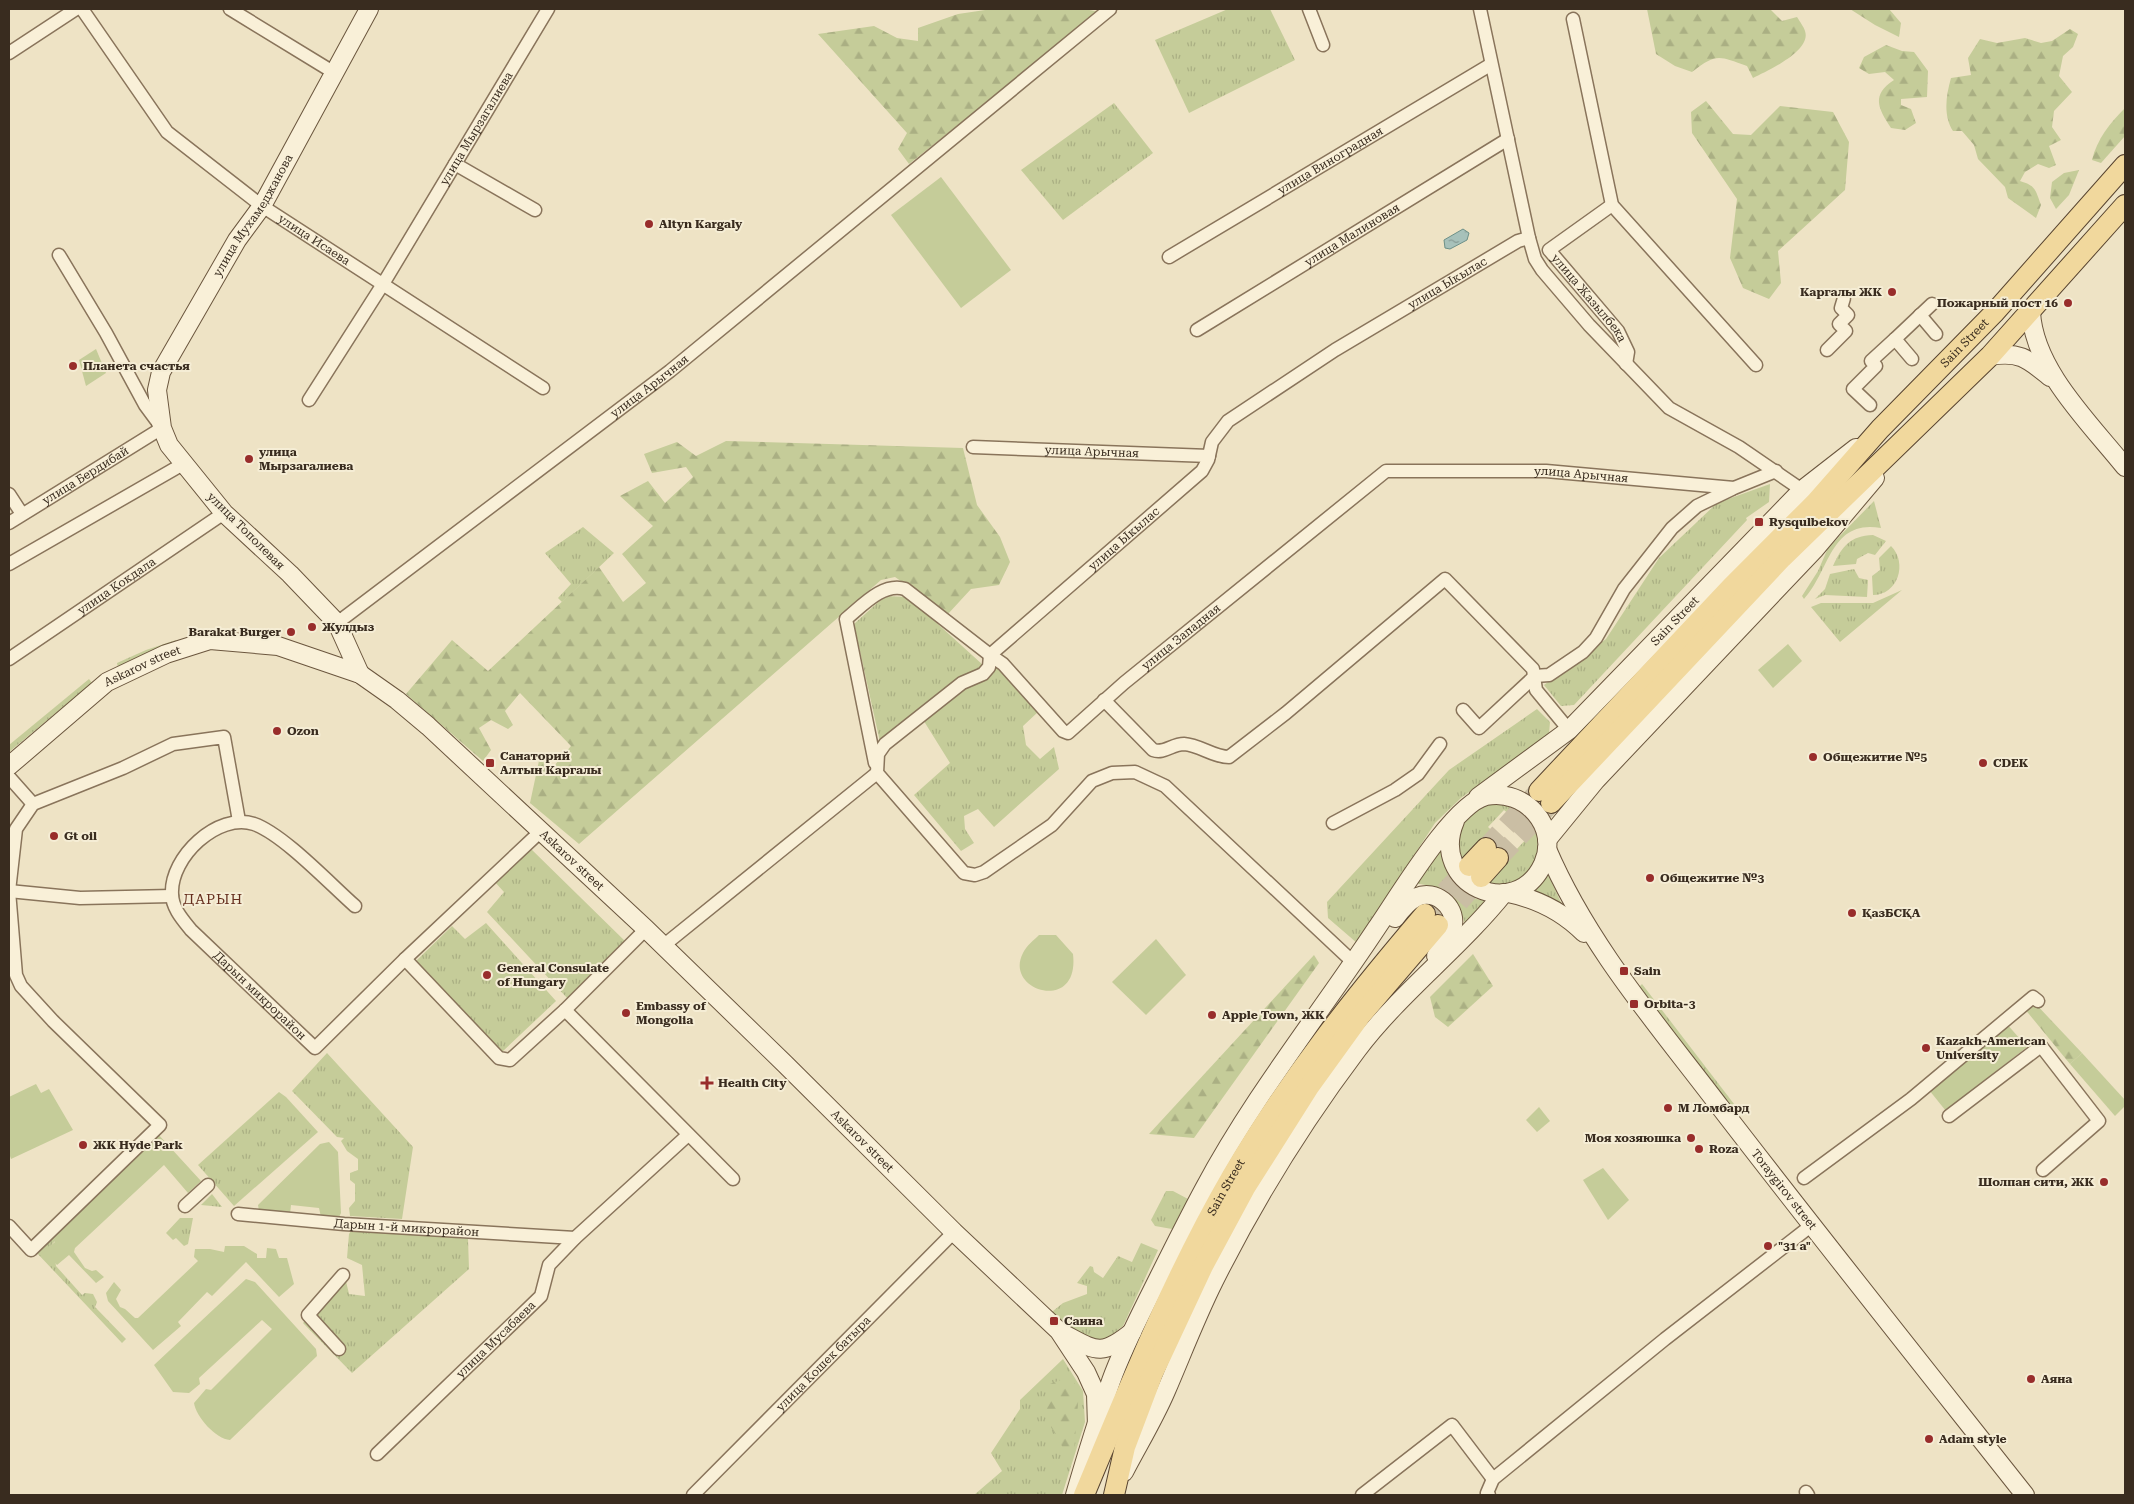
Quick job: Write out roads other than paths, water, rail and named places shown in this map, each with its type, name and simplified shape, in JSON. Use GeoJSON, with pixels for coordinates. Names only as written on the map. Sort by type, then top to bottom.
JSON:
{"type":"FeatureCollection","features":[{"type":"Feature","properties":{"kind":"main road","name":"Sain Street"},"geometry":{"type":"LineString","coordinates":[[2121,169],[1995,312],[1880,429],[1815,503],[1730,587],[1545,797],[1782,558],[1990,356],[2125,205]]}},
{"type":"Feature","properties":{"kind":"main road"},"geometry":{"type":"LineString","coordinates":[[1475,872],[1492,853]]}},
{"type":"Feature","properties":{"kind":"main road","name":"Sain Street"},"geometry":{"type":"LineString","coordinates":[[1084,1495],[1138,1364],[1173,1288],[1224,1190],[1274,1109],[1350,1004],[1431,920],[1309,1087],[1245,1188],[1203,1266],[1153,1373],[1125,1447],[1115,1493]]}},
{"type":"Feature","properties":{"kind":"street"},"geometry":{"type":"LineString","coordinates":[[9,53],[76,9]]}},
{"type":"Feature","properties":{"kind":"street","name":"улица Исаева"},"geometry":{"type":"LineString","coordinates":[[82,9],[167,132],[262,206],[543,388]]}},
{"type":"Feature","properties":{"kind":"street"},"geometry":{"type":"LineString","coordinates":[[230,9],[333,72]]}},
{"type":"Feature","properties":{"kind":"street","name":"улица Мухамеджанова"},"geometry":{"type":"LineString","coordinates":[[162,428],[157,390],[161,372],[237,240],[262,206],[333,72],[369,9]]}},
{"type":"Feature","properties":{"kind":"street","name":"улица Мырзагалиева"},"geometry":{"type":"LineString","coordinates":[[309,400],[383,284],[548,9]]}},
{"type":"Feature","properties":{"kind":"street","name":"улица Арычная"},"geometry":{"type":"LineString","coordinates":[[337,623],[670,371],[952,137],[1110,9]]}},
{"type":"Feature","properties":{"kind":"street"},"geometry":{"type":"LineString","coordinates":[[1309,9],[1323,45]]}},
{"type":"Feature","properties":{"kind":"street"},"geometry":{"type":"LineString","coordinates":[[1480,9],[1490,65],[1529,238],[1535,259],[1542,270],[1588,325],[1669,408],[1776,471],[1802,490]]}},
{"type":"Feature","properties":{"kind":"street"},"geometry":{"type":"LineString","coordinates":[[1574,19],[1612,205],[1756,365]]}},
{"type":"Feature","properties":{"kind":"street","name":"улица Виноградная"},"geometry":{"type":"LineString","coordinates":[[1169,257],[1490,65]]}},
{"type":"Feature","properties":{"kind":"street","name":"улица Малиновая"},"geometry":{"type":"LineString","coordinates":[[1197,330],[1508,139]]}},
{"type":"Feature","properties":{"kind":"street"},"geometry":{"type":"LineString","coordinates":[[455,164],[535,210]]}},
{"type":"Feature","properties":{"kind":"street","name":"улица Жазылбека"},"geometry":{"type":"LineString","coordinates":[[1612,205],[1549,250],[1618,330],[1628,352],[1626,364]]}},
{"type":"Feature","properties":{"kind":"street","name":"улица Ыкылас"},"geometry":{"type":"LineString","coordinates":[[990,655],[1202,471],[1209,456],[1212,442],[1228,421],[1335,350],[1518,241],[1529,238]]}},
{"type":"Feature","properties":{"kind":"street","name":"улица Тополевая"},"geometry":{"type":"LineString","coordinates":[[59,255],[106,333],[144,406],[162,428],[170,445],[183,464],[224,513],[290,574],[337,623],[360,674]]}},
{"type":"Feature","properties":{"kind":"street"},"geometry":{"type":"LineString","coordinates":[[1827,350],[1846,331],[1840,324],[1848,315],[1841,308],[1844,298]]}},
{"type":"Feature","properties":{"kind":"street"},"geometry":{"type":"LineString","coordinates":[[1870,405],[1853,389],[1876,366],[1871,361],[1932,304]]}},
{"type":"Feature","properties":{"kind":"street"},"geometry":{"type":"LineString","coordinates":[[2031,312],[2035,340],[2058,384],[2125,467]]}},
{"type":"Feature","properties":{"kind":"street"},"geometry":{"type":"LineString","coordinates":[[1920,315],[1936,334]]}},
{"type":"Feature","properties":{"kind":"street"},"geometry":{"type":"LineString","coordinates":[[1895,338],[1912,359]]}},
{"type":"Feature","properties":{"kind":"street"},"geometry":{"type":"LineString","coordinates":[[1990,356],[2017,354],[2029,360],[2058,384]]}},
{"type":"Feature","properties":{"kind":"street","name":"улица Бердибай"},"geometry":{"type":"LineString","coordinates":[[9,523],[162,428]]}},
{"type":"Feature","properties":{"kind":"street","name":"Sain Street"},"geometry":{"type":"LineString","coordinates":[[1460,814],[1569,730],[1802,490],[1880,429]]}},
{"type":"Feature","properties":{"kind":"street","name":"Sain Street"},"geometry":{"type":"LineString","coordinates":[[1547,845],[1596,780],[1814,549],[1913,431]]}},
{"type":"Feature","properties":{"kind":"street","name":"улица Арычная"},"geometry":{"type":"LineString","coordinates":[[973,447],[1209,456]]}},
{"type":"Feature","properties":{"kind":"street"},"geometry":{"type":"LineString","coordinates":[[9,564],[183,464]]}},
{"type":"Feature","properties":{"kind":"street","name":"улица Арычная"},"geometry":{"type":"LineString","coordinates":[[1382,473],[1391,470],[1546,471],[1734,488],[1776,471]]}},
{"type":"Feature","properties":{"kind":"street","name":"улица Западная"},"geometry":{"type":"LineString","coordinates":[[990,655],[1003,664],[1063,731],[1068,733],[1104,700],[1382,473]]}},
{"type":"Feature","properties":{"kind":"street"},"geometry":{"type":"LineString","coordinates":[[1463,710],[1480,728],[1536,676],[1549,675],[1583,652],[1596,638],[1624,588],[1672,528],[1697,506],[1734,488]]}},
{"type":"Feature","properties":{"kind":"street"},"geometry":{"type":"LineString","coordinates":[[9,494],[22,514]]}},
{"type":"Feature","properties":{"kind":"street","name":"улица Кокдала"},"geometry":{"type":"LineString","coordinates":[[9,659],[224,513]]}},
{"type":"Feature","properties":{"kind":"street"},"geometry":{"type":"LineString","coordinates":[[1104,700],[1153,750],[1162,751],[1182,744],[1221,757],[1229,757],[1286,713],[1445,579],[1532,669],[1536,676],[1536,690],[1569,730]]}},
{"type":"Feature","properties":{"kind":"street"},"geometry":{"type":"LineString","coordinates":[[663,946],[877,773],[878,754],[885,744],[962,683],[983,674],[989,667],[990,655],[905,589],[896,586],[887,588],[846,619],[877,773],[964,873],[975,875],[984,872],[1052,825],[1092,781],[1112,773],[1135,772],[1165,786],[1354,962]]}},
{"type":"Feature","properties":{"kind":"street","name":"Askarov street"},"geometry":{"type":"LineString","coordinates":[[9,766],[107,682],[166,654],[210,640],[278,646],[360,674],[397,700],[428,726],[646,929],[954,1232],[1059,1332]]}},
{"type":"Feature","properties":{"kind":"street"},"geometry":{"type":"LineString","coordinates":[[9,1226],[32,1250],[160,1124],[52,1021],[21,986],[16,975],[9,891],[16,829],[33,804],[123,768],[173,744],[224,737],[239,821]]}},
{"type":"Feature","properties":{"kind":"street"},"geometry":{"type":"LineString","coordinates":[[1334,823],[1395,790],[1418,774],[1440,744]]}},
{"type":"Feature","properties":{"kind":"street"},"geometry":{"type":"LineString","coordinates":[[9,777],[33,804]]}},
{"type":"Feature","properties":{"kind":"street"},"geometry":{"type":"LineString","coordinates":[[1075,1495],[1111,1379],[1132,1332],[1204,1188],[1258,1101],[1420,865],[1460,814],[1488,796],[1514,798],[1533,810],[1545,829],[1547,845],[1570,899],[1603,953]]}},
{"type":"Feature","properties":{"kind":"street"},"geometry":{"type":"LineString","coordinates":[[1460,814],[1449,847],[1453,865],[1460,876],[1480,890],[1521,895],[1557,910],[1570,919],[1603,953]]}},
{"type":"Feature","properties":{"kind":"street"},"geometry":{"type":"LineString","coordinates":[[9,891],[80,898],[172,896],[172,884],[177,872],[185,857],[199,840],[215,828],[228,822],[239,821],[272,832],[355,906]]}},
{"type":"Feature","properties":{"kind":"street","name":"Дарын микрорайон"},"geometry":{"type":"LineString","coordinates":[[172,896],[176,908],[191,930],[315,1048],[405,959],[541,831]]}},
{"type":"Feature","properties":{"kind":"street"},"geometry":{"type":"LineString","coordinates":[[1115,1493],[1165,1393],[1213,1282],[1274,1170],[1324,1094],[1359,1048],[1506,893],[1520,888],[1534,878],[1543,865],[1547,845]]}},
{"type":"Feature","properties":{"kind":"street"},"geometry":{"type":"LineString","coordinates":[[1354,962],[1414,898],[1422,895],[1433,896],[1442,900],[1452,913],[1453,923],[1450,932],[1411,991]]}},
{"type":"Feature","properties":{"kind":"street"},"geometry":{"type":"LineString","coordinates":[[405,959],[499,1058],[510,1060],[565,1010],[646,929]]}},
{"type":"Feature","properties":{"kind":"street","name":"Toraygirov street"},"geometry":{"type":"LineString","coordinates":[[1603,953],[1812,1225],[2025,1495]]}},
{"type":"Feature","properties":{"kind":"street"},"geometry":{"type":"LineString","coordinates":[[1804,1178],[1911,1099],[2033,996],[2038,1001]]}},
{"type":"Feature","properties":{"kind":"street"},"geometry":{"type":"LineString","coordinates":[[565,1010],[733,1179]]}},
{"type":"Feature","properties":{"kind":"street"},"geometry":{"type":"LineString","coordinates":[[1949,1116],[2041,1046],[2099,1121],[2043,1170]]}},
{"type":"Feature","properties":{"kind":"street","name":"улица Мусабаева"},"geometry":{"type":"LineString","coordinates":[[377,1454],[541,1296],[549,1265],[575,1238],[688,1134]]}},
{"type":"Feature","properties":{"kind":"street"},"geometry":{"type":"LineString","coordinates":[[185,1206],[208,1185]]}},
{"type":"Feature","properties":{"kind":"street","name":"Дарын 1-й микрорайон"},"geometry":{"type":"LineString","coordinates":[[238,1214],[344,1224],[575,1238]]}},
{"type":"Feature","properties":{"kind":"street"},"geometry":{"type":"LineString","coordinates":[[1489,1495],[1487,1493],[1493,1479],[1665,1339],[1812,1225]]}},
{"type":"Feature","properties":{"kind":"street","name":"улица Кошек батыра"},"geometry":{"type":"LineString","coordinates":[[693,1495],[954,1232]]}},
{"type":"Feature","properties":{"kind":"street"},"geometry":{"type":"LineString","coordinates":[[338,1349],[308,1315],[343,1275]]}},
{"type":"Feature","properties":{"kind":"street"},"geometry":{"type":"LineString","coordinates":[[1059,1332],[1090,1347],[1108,1349],[1132,1332]]}},
{"type":"Feature","properties":{"kind":"street"},"geometry":{"type":"LineString","coordinates":[[1059,1332],[1086,1372],[1096,1394],[1097,1426]]}},
{"type":"Feature","properties":{"kind":"street"},"geometry":{"type":"LineString","coordinates":[[1362,1495],[1452,1426],[1493,1479]]}},
{"type":"Feature","properties":{"kind":"water"},"geometry":{"type":"Polygon","coordinates":[[[1463,229],[1469,233],[1467,240],[1450,249],[1445,248],[1444,240],[1463,229]]]}},
{"type":"Feature","properties":{"kind":"tunnel"},"geometry":{"type":"LineString","coordinates":[[1486,848],[1539,791]]}},
{"type":"Feature","properties":{"kind":"tunnel"},"geometry":{"type":"LineString","coordinates":[[1498,858],[1550,804]]}},
{"type":"Feature","properties":{"kind":"tunnel"},"geometry":{"type":"LineString","coordinates":[[1425,914],[1469,866]]}},
{"type":"Feature","properties":{"kind":"tunnel"},"geometry":{"type":"LineString","coordinates":[[1439,924],[1481,877]]}},
{"type":"Feature","properties":{"kind":"place","name":"Altyn Kargaly"},"geometry":{"type":"Point","coordinates":[649,224]}},
{"type":"Feature","properties":{"kind":"place","name":"Каргалы ЖК"},"geometry":{"type":"Point","coordinates":[1892,292]}},
{"type":"Feature","properties":{"kind":"place","name":"Пожарный пост 16"},"geometry":{"type":"Point","coordinates":[2068,303]}},
{"type":"Feature","properties":{"kind":"place","name":"Планета счастья"},"geometry":{"type":"Point","coordinates":[73,366]}},
{"type":"Feature","properties":{"kind":"place","name":"улица Мырзагалиева"},"geometry":{"type":"Point","coordinates":[249,459]}},
{"type":"Feature","properties":{"kind":"place","name":"Rysqulbekov"},"geometry":{"type":"Point","coordinates":[1759,522]}},
{"type":"Feature","properties":{"kind":"place","name":"Жулдыз"},"geometry":{"type":"Point","coordinates":[312,627]}},
{"type":"Feature","properties":{"kind":"place","name":"Barakat Burger"},"geometry":{"type":"Point","coordinates":[291,632]}},
{"type":"Feature","properties":{"kind":"place","name":"Ozon"},"geometry":{"type":"Point","coordinates":[277,731]}},
{"type":"Feature","properties":{"kind":"place","name":"Общежитие №5"},"geometry":{"type":"Point","coordinates":[1813,757]}},
{"type":"Feature","properties":{"kind":"place","name":"Санаторий Алтын Каргалы"},"geometry":{"type":"Point","coordinates":[490,763]}},
{"type":"Feature","properties":{"kind":"place","name":"CDEK"},"geometry":{"type":"Point","coordinates":[1983,763]}},
{"type":"Feature","properties":{"kind":"place","name":"Gt oil"},"geometry":{"type":"Point","coordinates":[54,836]}},
{"type":"Feature","properties":{"kind":"place","name":"Общежитие №3"},"geometry":{"type":"Point","coordinates":[1650,878]}},
{"type":"Feature","properties":{"kind":"place","name":"ҚазБСҚА"},"geometry":{"type":"Point","coordinates":[1852,913]}},
{"type":"Feature","properties":{"kind":"place","name":"Sain"},"geometry":{"type":"Point","coordinates":[1624,971]}},
{"type":"Feature","properties":{"kind":"place","name":"General Consulate of Hungary"},"geometry":{"type":"Point","coordinates":[487,975]}},
{"type":"Feature","properties":{"kind":"place","name":"Orbita-3"},"geometry":{"type":"Point","coordinates":[1634,1004]}},
{"type":"Feature","properties":{"kind":"place","name":"Embassy of Mongolia"},"geometry":{"type":"Point","coordinates":[626,1013]}},
{"type":"Feature","properties":{"kind":"place","name":"Apple Town, ЖК"},"geometry":{"type":"Point","coordinates":[1212,1015]}},
{"type":"Feature","properties":{"kind":"place","name":"Kazakh-American University"},"geometry":{"type":"Point","coordinates":[1926,1048]}},
{"type":"Feature","properties":{"kind":"place","name":"Health City"},"geometry":{"type":"Point","coordinates":[707,1083]}},
{"type":"Feature","properties":{"kind":"place","name":"М Ломбард"},"geometry":{"type":"Point","coordinates":[1668,1108]}},
{"type":"Feature","properties":{"kind":"place","name":"Моя хозяюшка"},"geometry":{"type":"Point","coordinates":[1691,1138]}},
{"type":"Feature","properties":{"kind":"place","name":"ЖК Hyde Park"},"geometry":{"type":"Point","coordinates":[83,1145]}},
{"type":"Feature","properties":{"kind":"place","name":"Roza"},"geometry":{"type":"Point","coordinates":[1699,1149]}},
{"type":"Feature","properties":{"kind":"place","name":"Шолпан сити, ЖК"},"geometry":{"type":"Point","coordinates":[2104,1182]}},
{"type":"Feature","properties":{"kind":"place","name":"\"31 а\""},"geometry":{"type":"Point","coordinates":[1768,1246]}},
{"type":"Feature","properties":{"kind":"place","name":"Саина"},"geometry":{"type":"Point","coordinates":[1054,1321]}},
{"type":"Feature","properties":{"kind":"place","name":"Аяна"},"geometry":{"type":"Point","coordinates":[2031,1379]}},
{"type":"Feature","properties":{"kind":"place","name":"Adam style"},"geometry":{"type":"Point","coordinates":[1929,1439]}},
{"type":"Feature","properties":{"kind":"district","name":"ДАРЫН"},"geometry":{"type":"Point","coordinates":[213,899]}}]}
